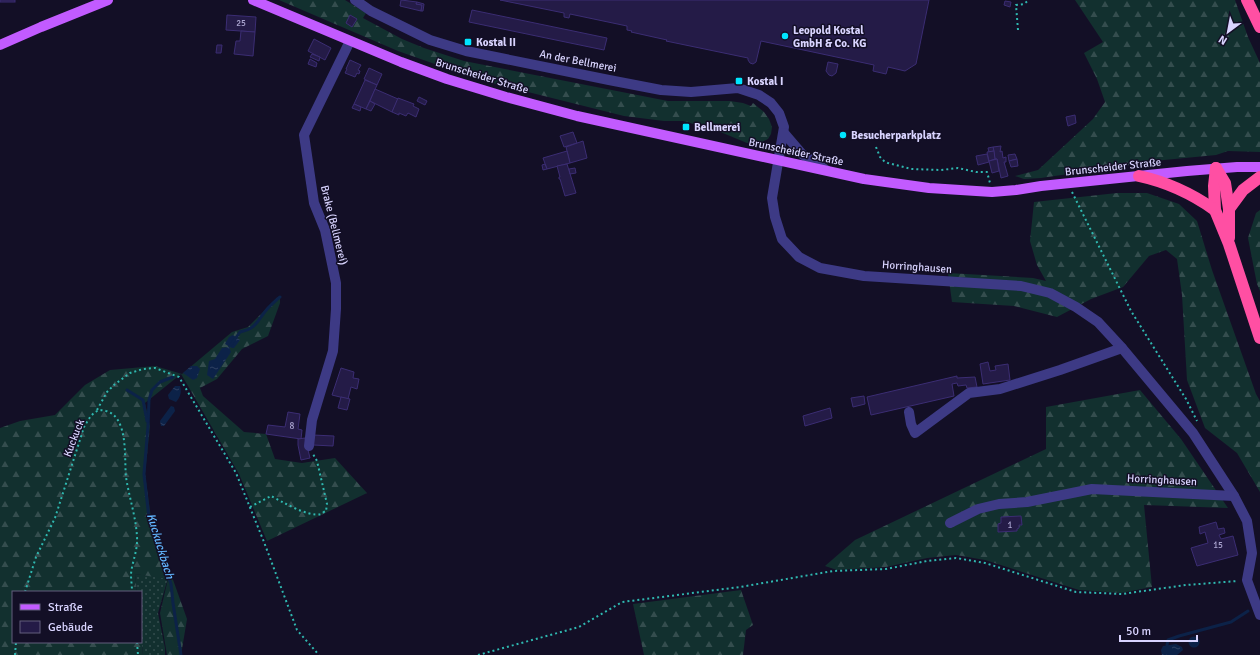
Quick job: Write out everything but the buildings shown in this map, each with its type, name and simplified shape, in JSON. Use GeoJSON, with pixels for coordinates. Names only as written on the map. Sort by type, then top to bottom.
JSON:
{"type":"FeatureCollection","features":[{"type":"Feature","properties":{"kind":"highway"},"geometry":{"type":"LineString","coordinates":[[1247,0],[1260,28]]}},
{"type":"Feature","properties":{"kind":"highway"},"geometry":{"type":"LineString","coordinates":[[1216,168],[1225,183],[1229,209],[1229,244]]}},
{"type":"Feature","properties":{"kind":"highway"},"geometry":{"type":"LineString","coordinates":[[1216,168],[1214,210],[1229,244],[1260,338]]}},
{"type":"Feature","properties":{"kind":"highway"},"geometry":{"type":"LineString","coordinates":[[1139,176],[1153,179],[1181,189],[1214,210]]}},
{"type":"Feature","properties":{"kind":"highway"},"geometry":{"type":"LineString","coordinates":[[1229,209],[1242,190],[1260,177]]}},
{"type":"Feature","properties":{"kind":"main road"},"geometry":{"type":"LineString","coordinates":[[0,45],[108,0]]}},
{"type":"Feature","properties":{"kind":"main road","name":"Brunscheider Straße"},"geometry":{"type":"LineString","coordinates":[[253,0],[350,41],[447,79],[542,107],[864,179],[929,188],[992,192],[1216,168],[1260,167]]}},
{"type":"Feature","properties":{"kind":"street","name":"An der Bellmerei"},"geometry":{"type":"LineString","coordinates":[[355,0],[371,11],[430,40],[466,51],[661,90],[691,92],[731,88],[750,91],[759,95],[771,104],[779,113],[784,127],[779,160]]}},
{"type":"Feature","properties":{"kind":"street","name":"Brake (Bellmerei)"},"geometry":{"type":"LineString","coordinates":[[309,446],[312,420],[332,351],[336,310],[336,283],[325,230],[314,203],[304,136],[350,41]]}},
{"type":"Feature","properties":{"kind":"street","name":"An der Bellmerei"},"geometry":{"type":"LineString","coordinates":[[784,133],[802,154],[826,170]]}},
{"type":"Feature","properties":{"kind":"street","name":"Horringhausen"},"geometry":{"type":"LineString","coordinates":[[779,160],[772,198],[775,217],[782,239],[799,257],[820,268],[856,275],[1021,286],[1050,293],[1076,307],[1098,322],[1122,348],[1193,433],[1234,496],[1248,521],[1252,553],[1247,580]]}},
{"type":"Feature","properties":{"kind":"street"},"geometry":{"type":"LineString","coordinates":[[909,412],[911,424],[915,433],[969,393],[1000,388],[1060,370],[1122,348]]}},
{"type":"Feature","properties":{"kind":"street","name":"Horringhausen"},"geometry":{"type":"LineString","coordinates":[[950,523],[978,509],[999,504],[1027,502],[1092,489],[1234,496]]}},
{"type":"Feature","properties":{"kind":"street"},"geometry":{"type":"LineString","coordinates":[[1247,580],[1260,615]]}},
{"type":"Feature","properties":{"kind":"path"},"geometry":{"type":"LineString","coordinates":[[1018,30],[1016,5],[1024,4],[1029,0]]}},
{"type":"Feature","properties":{"kind":"path"},"geometry":{"type":"LineString","coordinates":[[876,147],[880,157],[884,161],[911,169],[941,170],[958,168],[976,172],[987,172],[992,192]]}},
{"type":"Feature","properties":{"kind":"path"},"geometry":{"type":"LineString","coordinates":[[1068,183],[1131,311],[1186,400],[1200,427]]}},
{"type":"Feature","properties":{"kind":"path"},"geometry":{"type":"LineString","coordinates":[[97,410],[107,392],[130,373],[143,369],[155,368],[179,377],[236,473],[297,630],[318,655]]}},
{"type":"Feature","properties":{"kind":"path","name":"Kuckuck"},"geometry":{"type":"LineString","coordinates":[[25,591],[36,557],[55,518],[84,427],[97,410],[108,411],[117,418],[124,438],[126,477],[135,518],[137,539],[131,573],[132,591]]}},
{"type":"Feature","properties":{"kind":"path"},"geometry":{"type":"LineString","coordinates":[[250,507],[270,496],[305,512],[316,515],[326,511],[327,504],[317,461],[309,446]]}},
{"type":"Feature","properties":{"kind":"path"},"geometry":{"type":"LineString","coordinates":[[478,655],[578,627],[622,602],[740,587],[833,571],[886,569],[927,561],[956,558],[985,563],[1076,592],[1122,594],[1186,585],[1247,580]]}},
{"type":"Feature","properties":{"kind":"path"},"geometry":{"type":"LineString","coordinates":[[15,655],[16,643]]}},
{"type":"Feature","properties":{"kind":"path"},"geometry":{"type":"LineString","coordinates":[[137,643],[138,655]]}},
{"type":"Feature","properties":{"kind":"green space"},"geometry":{"type":"Polygon","coordinates":[[[279,0],[345,0],[366,13],[363,18],[402,39],[464,61],[668,101],[730,101],[751,106],[753,103],[764,112],[769,119],[772,127],[771,134],[768,139],[762,142],[747,143],[718,131],[683,121],[664,121],[624,116],[480,80],[398,51],[279,0]]]}},
{"type":"Feature","properties":{"kind":"green space"},"geometry":{"type":"Polygon","coordinates":[[[1075,0],[1235,0],[1248,37],[1260,63],[1260,152],[1228,151],[1216,155],[1164,160],[1041,178],[1024,179],[1015,176],[1038,170],[1093,119],[1105,102],[1097,79],[1084,53],[1103,42],[1075,0]]]}},
{"type":"Feature","properties":{"kind":"green space"},"geometry":{"type":"Polygon","coordinates":[[[1117,193],[1147,193],[1179,204],[1197,221],[1212,270],[1256,394],[1260,401],[1260,492],[1237,453],[1205,428],[1187,380],[1182,295],[1177,259],[1166,250],[1149,256],[1123,287],[1091,299],[1057,317],[1014,306],[952,302],[948,273],[1033,278],[1046,281],[1037,265],[1030,241],[1034,202],[1117,193]]]}},
{"type":"Feature","properties":{"kind":"green space"},"geometry":{"type":"Polygon","coordinates":[[[1260,210],[1260,291],[1257,284],[1248,238],[1256,213],[1260,210]]]}},
{"type":"Feature","properties":{"kind":"green space"},"geometry":{"type":"Polygon","coordinates":[[[280,297],[280,303],[268,336],[242,349],[217,379],[200,388],[203,396],[244,432],[266,434],[275,459],[302,463],[335,458],[367,493],[267,541],[239,474],[181,374],[145,403],[150,426],[145,474],[151,518],[187,619],[181,655],[167,655],[160,613],[168,579],[135,574],[137,591],[12,591],[12,643],[142,643],[143,655],[0,655],[0,428],[20,421],[55,415],[85,385],[110,370],[155,366],[182,374],[232,332],[248,327],[280,297]]]}},
{"type":"Feature","properties":{"kind":"green space"},"geometry":{"type":"Polygon","coordinates":[[[1140,390],[1181,439],[1228,508],[1144,505],[1152,587],[1121,593],[1079,590],[985,560],[956,555],[927,558],[886,567],[837,570],[825,566],[855,540],[1046,449],[1046,407],[1140,390]]]}},
{"type":"Feature","properties":{"kind":"green space"},"geometry":{"type":"Polygon","coordinates":[[[135,574],[168,578],[158,613],[165,655],[143,655],[142,591],[137,591],[135,574]]]}},
{"type":"Feature","properties":{"kind":"green space"},"geometry":{"type":"Polygon","coordinates":[[[741,590],[753,625],[746,630],[743,655],[644,655],[633,604],[741,590]]]}},
{"type":"Feature","properties":{"kind":"water"},"geometry":{"type":"Polygon","coordinates":[[[233,335],[240,340],[234,348],[232,348],[225,344],[229,337],[233,335]]]}},
{"type":"Feature","properties":{"kind":"water"},"geometry":{"type":"Polygon","coordinates":[[[229,347],[231,352],[213,379],[207,375],[209,361],[215,359],[222,348],[229,347]]]}},
{"type":"Feature","properties":{"kind":"water"},"geometry":{"type":"Polygon","coordinates":[[[191,366],[197,366],[200,369],[197,378],[193,380],[183,373],[191,366]]]}},
{"type":"Feature","properties":{"kind":"water"},"geometry":{"type":"Polygon","coordinates":[[[175,386],[180,386],[181,391],[180,397],[176,402],[169,399],[168,395],[175,386]]]}},
{"type":"Feature","properties":{"kind":"water"},"geometry":{"type":"Polygon","coordinates":[[[171,406],[174,407],[175,411],[164,426],[161,426],[160,421],[171,406]]]}},
{"type":"Feature","properties":{"kind":"water"},"geometry":{"type":"Polygon","coordinates":[[[1194,636],[1198,638],[1200,642],[1198,646],[1194,648],[1190,646],[1188,642],[1190,638],[1194,636]]]}},
{"type":"Feature","properties":{"kind":"water"},"geometry":{"type":"Polygon","coordinates":[[[1176,644],[1182,647],[1183,650],[1177,655],[1162,655],[1161,650],[1163,646],[1176,644]]]}},
{"type":"Feature","properties":{"kind":"waterway","name":"Kuckuckbach"},"geometry":{"type":"LineString","coordinates":[[230,346],[240,332],[254,326],[268,308],[280,297]]}},
{"type":"Feature","properties":{"kind":"waterway","name":"Kuckuckbach"},"geometry":{"type":"LineString","coordinates":[[173,377],[160,382],[152,390],[149,400],[144,474],[149,518],[171,584],[181,655]]}},
{"type":"Feature","properties":{"kind":"waterway"},"geometry":{"type":"LineString","coordinates":[[127,390],[143,400],[147,421]]}},
{"type":"Feature","properties":{"kind":"waterway"},"geometry":{"type":"LineString","coordinates":[[1167,645],[1168,640],[1231,622],[1248,611]]}},
{"type":"Feature","properties":{"kind":"place","name":"Leopold Kostal GmbH & Co. KG"},"geometry":{"type":"Point","coordinates":[785,36]}},
{"type":"Feature","properties":{"kind":"place","name":"Kostal II"},"geometry":{"type":"Point","coordinates":[468,42]}},
{"type":"Feature","properties":{"kind":"place","name":"Kostal I"},"geometry":{"type":"Point","coordinates":[739,81]}},
{"type":"Feature","properties":{"kind":"place","name":"Bellmerei"},"geometry":{"type":"Point","coordinates":[686,127]}},
{"type":"Feature","properties":{"kind":"place","name":"Besucherparkplatz"},"geometry":{"type":"Point","coordinates":[843,135]}}]}
